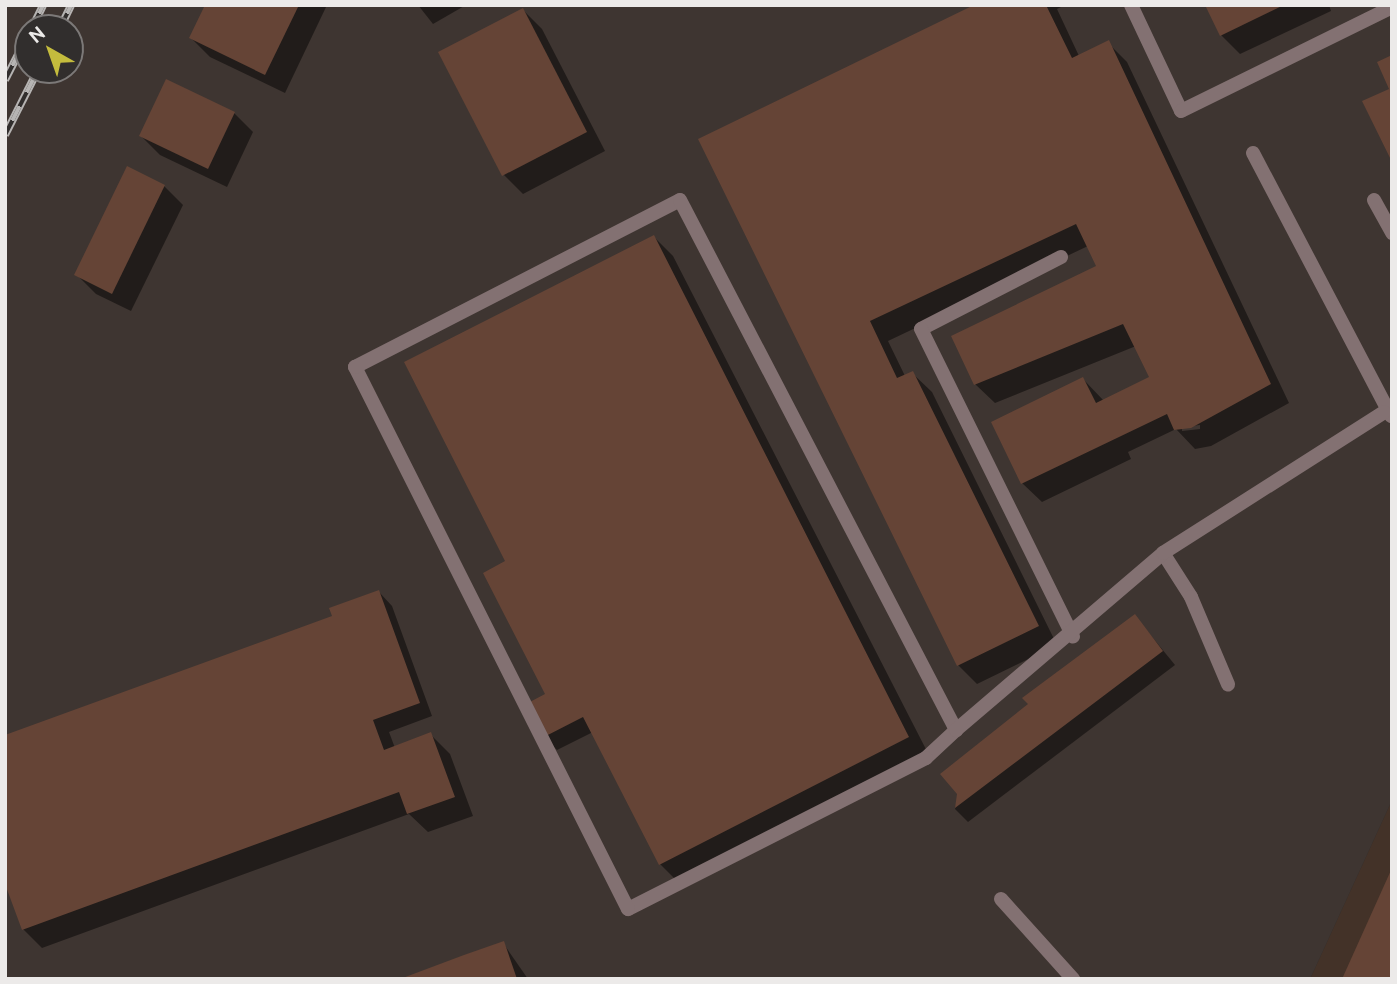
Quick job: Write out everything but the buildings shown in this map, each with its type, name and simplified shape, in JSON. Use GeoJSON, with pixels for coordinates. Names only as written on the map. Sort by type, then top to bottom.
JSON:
{"type":"FeatureCollection","features":[{"type":"Feature","properties":{"kind":"lane"},"geometry":{"type":"LineString","coordinates":[[1131,5],[1181,111],[1392,7]]}},
{"type":"Feature","properties":{"kind":"lane"},"geometry":{"type":"LineString","coordinates":[[956,730],[680,200],[355,367],[628,909],[926,758],[956,730],[1073,636],[1163,554],[1388,415],[1253,153]]}},
{"type":"Feature","properties":{"kind":"lane"},"geometry":{"type":"LineString","coordinates":[[1374,200],[1392,233]]}},
{"type":"Feature","properties":{"kind":"lane"},"geometry":{"type":"LineString","coordinates":[[1061,257],[920,330],[1073,636]]}},
{"type":"Feature","properties":{"kind":"lane"},"geometry":{"type":"LineString","coordinates":[[1163,554],[1191,597],[1228,684]]}},
{"type":"Feature","properties":{"kind":"lane"},"geometry":{"type":"LineString","coordinates":[[1001,899],[1073,979]]}},
{"type":"Feature","properties":{"kind":"shaded area"},"geometry":{"type":"Polygon","coordinates":[[[7,5],[1392,5],[1392,800],[1310,979],[5,979],[7,5]]]}},
{"type":"Feature","properties":{"kind":"shaded area"},"geometry":{"type":"Polygon","coordinates":[[[1392,800],[1392,979],[1310,979],[1392,800]]]}},
{"type":"Feature","properties":{"kind":"railway"},"geometry":{"type":"LineString","coordinates":[[39,14],[43,5]]}},
{"type":"Feature","properties":{"kind":"railway"},"geometry":{"type":"LineString","coordinates":[[67,14],[71,5]]}},
{"type":"Feature","properties":{"kind":"railway"},"geometry":{"type":"LineString","coordinates":[[5,80],[14,62]]}},
{"type":"Feature","properties":{"kind":"railway"},"geometry":{"type":"LineString","coordinates":[[5,135],[31,84]]}}]}
